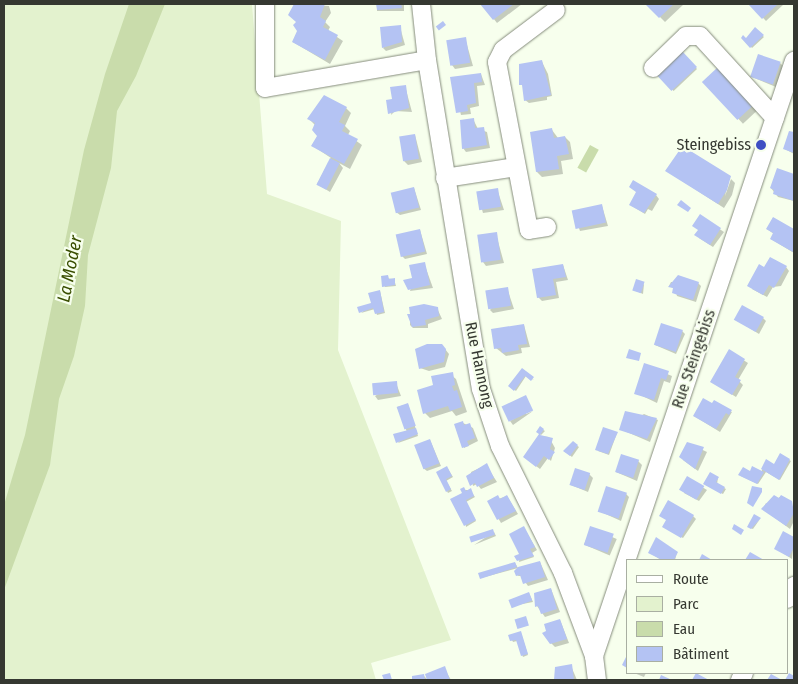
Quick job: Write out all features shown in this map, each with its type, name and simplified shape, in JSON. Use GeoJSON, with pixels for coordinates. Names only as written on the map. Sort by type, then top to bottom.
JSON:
{"type":"FeatureCollection","features":[{"type":"Feature","properties":{"kind":"street"},"geometry":{"type":"LineString","coordinates":[[265,4],[265,88],[427,60]]}},
{"type":"Feature","properties":{"kind":"street","name":"Rue Hannong"},"geometry":{"type":"LineString","coordinates":[[421,4],[427,60],[445,178],[481,389],[500,446],[563,573],[594,656],[596,680]]}},
{"type":"Feature","properties":{"kind":"street"},"geometry":{"type":"LineString","coordinates":[[547,227],[529,230],[497,62],[503,50],[556,10]]}},
{"type":"Feature","properties":{"kind":"street"},"geometry":{"type":"LineString","coordinates":[[654,68],[686,36],[700,36],[775,118]]}},
{"type":"Feature","properties":{"kind":"street","name":"Rue Steingebiss"},"geometry":{"type":"LineString","coordinates":[[627,559],[794,61]]}},
{"type":"Feature","properties":{"kind":"street"},"geometry":{"type":"LineString","coordinates":[[445,178],[516,167]]}},
{"type":"Feature","properties":{"kind":"street","name":"Rue Steingebiss"},"geometry":{"type":"LineString","coordinates":[[594,656],[626,561]]}},
{"type":"Feature","properties":{"kind":"street"},"geometry":{"type":"LineString","coordinates":[[788,597],[794,586]]}},
{"type":"Feature","properties":{"kind":"green space"},"geometry":{"type":"Polygon","coordinates":[[[4,4],[252,4],[267,194],[341,221],[338,350],[451,640],[371,663],[376,680],[4,680],[4,4]]]}},
{"type":"Feature","properties":{"kind":"water","name":"La Moder"},"geometry":{"type":"Polygon","coordinates":[[[129,4],[165,4],[136,76],[117,111],[111,168],[88,255],[85,306],[74,356],[59,399],[50,465],[4,590],[4,505],[25,435],[84,150],[105,74],[129,4]]]}},
{"type":"Feature","properties":{"kind":"water"},"geometry":{"type":"Polygon","coordinates":[[[590,145],[599,150],[586,173],[577,168],[590,145]]]}},
{"type":"Feature","properties":{"kind":"building"},"geometry":{"type":"Polygon","coordinates":[[[294,4],[325,4],[320,17],[326,21],[323,27],[338,35],[325,60],[292,42],[297,31],[293,25],[296,22],[288,15],[294,4]]]}},
{"type":"Feature","properties":{"kind":"building"},"geometry":{"type":"Polygon","coordinates":[[[376,4],[401,4],[402,8],[377,10],[376,4]]]}},
{"type":"Feature","properties":{"kind":"building"},"geometry":{"type":"Polygon","coordinates":[[[480,4],[514,4],[493,20],[480,4]]]}},
{"type":"Feature","properties":{"kind":"building"},"geometry":{"type":"Polygon","coordinates":[[[645,4],[674,4],[659,18],[645,4]]]}},
{"type":"Feature","properties":{"kind":"building"},"geometry":{"type":"Polygon","coordinates":[[[748,4],[778,4],[762,19],[748,4]]]}},
{"type":"Feature","properties":{"kind":"building"},"geometry":{"type":"Polygon","coordinates":[[[443,21],[446,25],[439,30],[436,26],[443,21]]]}},
{"type":"Feature","properties":{"kind":"building"},"geometry":{"type":"Polygon","coordinates":[[[401,25],[402,42],[382,48],[380,27],[401,25]]]}},
{"type":"Feature","properties":{"kind":"building"},"geometry":{"type":"Polygon","coordinates":[[[755,27],[764,35],[750,48],[741,38],[743,35],[746,38],[755,27]]]}},
{"type":"Feature","properties":{"kind":"building"},"geometry":{"type":"Polygon","coordinates":[[[466,37],[470,63],[450,66],[446,40],[466,37]]]}},
{"type":"Feature","properties":{"kind":"building"},"geometry":{"type":"Polygon","coordinates":[[[682,51],[697,67],[671,91],[656,75],[682,51]]]}},
{"type":"Feature","properties":{"kind":"building"},"geometry":{"type":"Polygon","coordinates":[[[758,54],[781,62],[773,85],[750,77],[758,54]]]}},
{"type":"Feature","properties":{"kind":"building"},"geometry":{"type":"Polygon","coordinates":[[[542,60],[551,95],[524,101],[522,85],[519,85],[519,64],[542,60]]]}},
{"type":"Feature","properties":{"kind":"building"},"geometry":{"type":"Polygon","coordinates":[[[718,67],[753,105],[737,120],[702,82],[718,67]]]}},
{"type":"Feature","properties":{"kind":"building"},"geometry":{"type":"Polygon","coordinates":[[[481,73],[482,82],[474,83],[476,103],[467,105],[468,111],[456,113],[450,77],[481,73]]]}},
{"type":"Feature","properties":{"kind":"building"},"geometry":{"type":"Polygon","coordinates":[[[406,85],[409,108],[388,114],[386,100],[392,99],[390,87],[406,85]]]}},
{"type":"Feature","properties":{"kind":"building"},"geometry":{"type":"Polygon","coordinates":[[[324,95],[347,107],[339,122],[345,125],[342,131],[358,139],[344,164],[311,146],[317,136],[312,130],[315,123],[307,119],[324,95]]]}},
{"type":"Feature","properties":{"kind":"building"},"geometry":{"type":"Polygon","coordinates":[[[474,118],[475,128],[484,127],[487,145],[462,149],[460,120],[474,118]]]}},
{"type":"Feature","properties":{"kind":"building"},"geometry":{"type":"Polygon","coordinates":[[[552,128],[554,138],[565,136],[569,154],[557,156],[559,169],[536,172],[530,132],[552,128]]]}},
{"type":"Feature","properties":{"kind":"building"},"geometry":{"type":"Polygon","coordinates":[[[789,131],[794,132],[794,153],[783,149],[789,131]]]}},
{"type":"Feature","properties":{"kind":"building"},"geometry":{"type":"Polygon","coordinates":[[[415,134],[419,159],[403,161],[399,137],[415,134]]]}},
{"type":"Feature","properties":{"kind":"building"},"geometry":{"type":"Polygon","coordinates":[[[681,148],[687,153],[689,150],[731,176],[727,190],[718,204],[665,171],[681,148]]]}},
{"type":"Feature","properties":{"kind":"building"},"geometry":{"type":"Polygon","coordinates":[[[330,158],[340,163],[326,190],[316,185],[330,158]]]}},
{"type":"Feature","properties":{"kind":"building"},"geometry":{"type":"Polygon","coordinates":[[[777,168],[794,174],[794,201],[773,194],[774,190],[770,188],[777,168]]]}},
{"type":"Feature","properties":{"kind":"building"},"geometry":{"type":"Polygon","coordinates":[[[633,180],[657,194],[644,213],[629,205],[636,192],[629,187],[633,180]]]}},
{"type":"Feature","properties":{"kind":"building"},"geometry":{"type":"Polygon","coordinates":[[[414,187],[419,207],[396,213],[391,193],[414,187]]]}},
{"type":"Feature","properties":{"kind":"building"},"geometry":{"type":"Polygon","coordinates":[[[498,188],[501,207],[479,210],[476,191],[498,188]]]}},
{"type":"Feature","properties":{"kind":"building"},"geometry":{"type":"Polygon","coordinates":[[[681,200],[691,208],[688,212],[677,205],[681,200]]]}},
{"type":"Feature","properties":{"kind":"building"},"geometry":{"type":"Polygon","coordinates":[[[602,204],[606,223],[576,229],[572,210],[602,204]]]}},
{"type":"Feature","properties":{"kind":"building"},"geometry":{"type":"Polygon","coordinates":[[[700,214],[721,228],[710,245],[694,235],[698,230],[692,226],[700,214]]]}},
{"type":"Feature","properties":{"kind":"building"},"geometry":{"type":"Polygon","coordinates":[[[773,217],[794,229],[793,252],[770,239],[773,233],[766,229],[773,217]]]}},
{"type":"Feature","properties":{"kind":"building"},"geometry":{"type":"Polygon","coordinates":[[[420,229],[425,251],[401,257],[396,235],[420,229]]]}},
{"type":"Feature","properties":{"kind":"building"},"geometry":{"type":"Polygon","coordinates":[[[497,232],[501,260],[481,263],[477,235],[497,232]]]}},
{"type":"Feature","properties":{"kind":"building"},"geometry":{"type":"Polygon","coordinates":[[[770,257],[787,266],[774,288],[769,285],[763,295],[747,286],[759,264],[764,267],[770,257]]]}},
{"type":"Feature","properties":{"kind":"building"},"geometry":{"type":"Polygon","coordinates":[[[425,262],[430,285],[408,290],[403,280],[412,278],[409,265],[425,262]]]}},
{"type":"Feature","properties":{"kind":"building"},"geometry":{"type":"Polygon","coordinates":[[[563,264],[566,277],[553,279],[556,295],[537,298],[532,269],[563,264]]]}},
{"type":"Feature","properties":{"kind":"building"},"geometry":{"type":"Polygon","coordinates":[[[388,275],[389,279],[395,278],[395,285],[382,287],[381,276],[388,275]]]}},
{"type":"Feature","properties":{"kind":"building"},"geometry":{"type":"Polygon","coordinates":[[[678,275],[699,282],[693,300],[672,293],[673,288],[668,287],[678,275]]]}},
{"type":"Feature","properties":{"kind":"building"},"geometry":{"type":"Polygon","coordinates":[[[636,279],[645,282],[641,293],[632,290],[636,279]]]}},
{"type":"Feature","properties":{"kind":"building"},"geometry":{"type":"Polygon","coordinates":[[[508,287],[511,306],[488,309],[485,291],[508,287]]]}},
{"type":"Feature","properties":{"kind":"building"},"geometry":{"type":"Polygon","coordinates":[[[380,290],[384,312],[375,314],[373,308],[359,313],[357,307],[371,303],[368,293],[380,290]]]}},
{"type":"Feature","properties":{"kind":"building"},"geometry":{"type":"Polygon","coordinates":[[[424,304],[438,307],[439,316],[425,320],[426,325],[412,327],[407,314],[410,314],[409,307],[424,304]]]}},
{"type":"Feature","properties":{"kind":"building"},"geometry":{"type":"Polygon","coordinates":[[[742,305],[764,317],[756,332],[734,320],[742,305]]]}},
{"type":"Feature","properties":{"kind":"building"},"geometry":{"type":"Polygon","coordinates":[[[661,323],[683,330],[676,352],[654,345],[661,323]]]}},
{"type":"Feature","properties":{"kind":"building"},"geometry":{"type":"Polygon","coordinates":[[[524,324],[527,344],[518,345],[519,350],[502,353],[501,348],[494,349],[491,329],[524,324]]]}},
{"type":"Feature","properties":{"kind":"building"},"geometry":{"type":"Polygon","coordinates":[[[427,344],[442,344],[446,349],[444,362],[419,369],[415,349],[427,344]]]}},
{"type":"Feature","properties":{"kind":"building"},"geometry":{"type":"Polygon","coordinates":[[[629,349],[641,353],[639,361],[626,358],[629,349]]]}},
{"type":"Feature","properties":{"kind":"building"},"geometry":{"type":"Polygon","coordinates":[[[729,349],[745,359],[735,377],[741,380],[732,395],[710,382],[729,349]]]}},
{"type":"Feature","properties":{"kind":"building"},"geometry":{"type":"Polygon","coordinates":[[[644,363],[669,371],[666,380],[661,378],[654,400],[634,394],[644,363]]]}},
{"type":"Feature","properties":{"kind":"building"},"geometry":{"type":"Polygon","coordinates":[[[522,368],[534,377],[531,381],[525,376],[514,391],[508,386],[522,368]]]}},
{"type":"Feature","properties":{"kind":"building"},"geometry":{"type":"Polygon","coordinates":[[[453,372],[455,385],[452,386],[454,391],[457,390],[462,407],[450,411],[448,406],[423,414],[417,390],[433,385],[431,376],[453,372]]]}},
{"type":"Feature","properties":{"kind":"building"},"geometry":{"type":"Polygon","coordinates":[[[397,381],[398,393],[373,395],[372,383],[397,381]]]}},
{"type":"Feature","properties":{"kind":"building"},"geometry":{"type":"Polygon","coordinates":[[[526,395],[533,410],[509,422],[502,406],[526,395]]]}},
{"type":"Feature","properties":{"kind":"building"},"geometry":{"type":"Polygon","coordinates":[[[703,398],[712,403],[714,400],[732,410],[729,415],[726,413],[716,429],[693,416],[703,398]]]}},
{"type":"Feature","properties":{"kind":"building"},"geometry":{"type":"Polygon","coordinates":[[[408,403],[416,426],[404,430],[397,407],[408,403]]]}},
{"type":"Feature","properties":{"kind":"building"},"geometry":{"type":"Polygon","coordinates":[[[625,411],[657,418],[647,439],[619,430],[625,411]]]}},
{"type":"Feature","properties":{"kind":"building"},"geometry":{"type":"Polygon","coordinates":[[[463,421],[464,425],[470,423],[475,438],[467,441],[469,446],[462,448],[454,424],[463,421]]]}},
{"type":"Feature","properties":{"kind":"building"},"geometry":{"type":"Polygon","coordinates":[[[540,426],[544,429],[540,435],[553,438],[550,449],[555,452],[549,460],[544,456],[536,467],[523,457],[539,434],[536,432],[540,426]]]}},
{"type":"Feature","properties":{"kind":"building"},"geometry":{"type":"Polygon","coordinates":[[[603,427],[618,432],[608,454],[595,450],[603,427]]]}},
{"type":"Feature","properties":{"kind":"building"},"geometry":{"type":"Polygon","coordinates":[[[416,428],[418,434],[396,443],[393,434],[416,428]]]}},
{"type":"Feature","properties":{"kind":"building"},"geometry":{"type":"Polygon","coordinates":[[[430,439],[439,463],[423,469],[414,445],[430,439]]]}},
{"type":"Feature","properties":{"kind":"building"},"geometry":{"type":"Polygon","coordinates":[[[573,441],[578,445],[570,456],[563,451],[573,441]]]}},
{"type":"Feature","properties":{"kind":"building"},"geometry":{"type":"Polygon","coordinates":[[[687,442],[704,447],[695,469],[679,457],[687,442]]]}},
{"type":"Feature","properties":{"kind":"building"},"geometry":{"type":"Polygon","coordinates":[[[780,453],[790,459],[779,480],[761,469],[766,459],[774,464],[780,453]]]}},
{"type":"Feature","properties":{"kind":"building"},"geometry":{"type":"Polygon","coordinates":[[[621,454],[639,460],[633,478],[615,472],[621,454]]]}},
{"type":"Feature","properties":{"kind":"building"},"geometry":{"type":"Polygon","coordinates":[[[487,463],[494,478],[477,487],[475,483],[470,486],[466,476],[487,463]]]}},
{"type":"Feature","properties":{"kind":"building"},"geometry":{"type":"Polygon","coordinates":[[[447,466],[452,476],[446,479],[451,489],[446,492],[436,472],[447,466]]]}},
{"type":"Feature","properties":{"kind":"building"},"geometry":{"type":"Polygon","coordinates":[[[752,466],[764,472],[757,484],[738,475],[743,467],[750,471],[752,466]]]}},
{"type":"Feature","properties":{"kind":"building"},"geometry":{"type":"Polygon","coordinates":[[[575,468],[590,473],[585,490],[569,485],[575,468]]]}},
{"type":"Feature","properties":{"kind":"building"},"geometry":{"type":"Polygon","coordinates":[[[710,472],[719,477],[716,482],[725,487],[721,494],[703,484],[710,472]]]}},
{"type":"Feature","properties":{"kind":"building"},"geometry":{"type":"Polygon","coordinates":[[[687,476],[704,486],[696,500],[679,490],[687,476]]]}},
{"type":"Feature","properties":{"kind":"building"},"geometry":{"type":"Polygon","coordinates":[[[606,486],[627,493],[619,518],[598,512],[606,486]]]}},
{"type":"Feature","properties":{"kind":"building"},"geometry":{"type":"Polygon","coordinates":[[[752,486],[762,488],[762,492],[753,507],[747,503],[752,486]]]}},
{"type":"Feature","properties":{"kind":"building"},"geometry":{"type":"Polygon","coordinates":[[[464,487],[466,491],[471,488],[474,496],[466,500],[476,520],[464,526],[450,499],[462,493],[460,489],[464,487]]]}},
{"type":"Feature","properties":{"kind":"building"},"geometry":{"type":"Polygon","coordinates":[[[498,495],[500,499],[507,495],[516,511],[497,520],[487,501],[498,495]]]}},
{"type":"Feature","properties":{"kind":"building"},"geometry":{"type":"Polygon","coordinates":[[[774,495],[779,498],[781,495],[792,501],[794,513],[786,526],[761,509],[774,495]]]}},
{"type":"Feature","properties":{"kind":"building"},"geometry":{"type":"Polygon","coordinates":[[[668,500],[694,515],[681,538],[662,527],[666,520],[659,516],[668,500]]]}},
{"type":"Feature","properties":{"kind":"building"},"geometry":{"type":"Polygon","coordinates":[[[754,514],[761,518],[751,529],[747,527],[754,514]]]}},
{"type":"Feature","properties":{"kind":"building"},"geometry":{"type":"Polygon","coordinates":[[[734,524],[744,530],[741,535],[732,529],[734,524]]]}},
{"type":"Feature","properties":{"kind":"building"},"geometry":{"type":"Polygon","coordinates":[[[524,526],[535,547],[530,549],[534,556],[517,561],[514,556],[519,554],[509,534],[524,526]]]}},
{"type":"Feature","properties":{"kind":"building"},"geometry":{"type":"Polygon","coordinates":[[[590,526],[614,534],[608,553],[584,545],[590,526]]]}},
{"type":"Feature","properties":{"kind":"building"},"geometry":{"type":"Polygon","coordinates":[[[493,529],[495,535],[471,542],[469,537],[493,529]]]}},
{"type":"Feature","properties":{"kind":"building"},"geometry":{"type":"Polygon","coordinates":[[[783,531],[794,537],[794,547],[789,557],[774,549],[783,531]]]}},
{"type":"Feature","properties":{"kind":"building"},"geometry":{"type":"Polygon","coordinates":[[[656,537],[678,552],[674,559],[660,559],[648,553],[656,537]]]}},
{"type":"Feature","properties":{"kind":"building"},"geometry":{"type":"Polygon","coordinates":[[[750,552],[762,559],[746,559],[750,552]]]}},
{"type":"Feature","properties":{"kind":"building"},"geometry":{"type":"Polygon","coordinates":[[[702,554],[710,559],[700,559],[702,554]]]}},
{"type":"Feature","properties":{"kind":"building"},"geometry":{"type":"Polygon","coordinates":[[[540,561],[545,577],[523,584],[520,575],[516,576],[514,571],[518,567],[540,561]]]}},
{"type":"Feature","properties":{"kind":"building"},"geometry":{"type":"Polygon","coordinates":[[[515,562],[517,567],[480,579],[478,573],[515,562]]]}},
{"type":"Feature","properties":{"kind":"building"},"geometry":{"type":"Polygon","coordinates":[[[551,588],[557,609],[541,614],[538,606],[535,607],[534,593],[551,588]]]}},
{"type":"Feature","properties":{"kind":"building"},"geometry":{"type":"Polygon","coordinates":[[[529,592],[532,600],[512,608],[508,600],[529,592]]]}},
{"type":"Feature","properties":{"kind":"building"},"geometry":{"type":"Polygon","coordinates":[[[526,616],[529,626],[517,629],[515,620],[526,616]]]}},
{"type":"Feature","properties":{"kind":"building"},"geometry":{"type":"Polygon","coordinates":[[[560,619],[567,639],[550,644],[542,633],[546,631],[544,624],[560,619]]]}},
{"type":"Feature","properties":{"kind":"building"},"geometry":{"type":"Polygon","coordinates":[[[521,631],[528,654],[521,656],[516,640],[510,641],[508,635],[521,631]]]}},
{"type":"Feature","properties":{"kind":"building"},"geometry":{"type":"Polygon","coordinates":[[[626,657],[626,667],[622,665],[626,657]]]}},
{"type":"Feature","properties":{"kind":"building"},"geometry":{"type":"Polygon","coordinates":[[[572,664],[574,680],[554,680],[555,667],[572,664]]]}},
{"type":"Feature","properties":{"kind":"building"},"geometry":{"type":"Polygon","coordinates":[[[445,666],[450,680],[427,680],[425,674],[445,666]]]}},
{"type":"Feature","properties":{"kind":"building"},"geometry":{"type":"Polygon","coordinates":[[[390,673],[392,680],[384,680],[382,675],[390,673]]]}},
{"type":"Feature","properties":{"kind":"building"},"geometry":{"type":"Polygon","coordinates":[[[789,673],[794,676],[794,680],[785,680],[789,673]]]}},
{"type":"Feature","properties":{"kind":"building"},"geometry":{"type":"Polygon","coordinates":[[[424,674],[425,680],[412,680],[412,676],[424,674]]]}},
{"type":"Feature","properties":{"kind":"building"},"geometry":{"type":"Polygon","coordinates":[[[695,674],[698,674],[709,680],[692,680],[695,674]]]}},
{"type":"Feature","properties":{"kind":"building"},"geometry":{"type":"Polygon","coordinates":[[[771,674],[782,680],[767,680],[771,674]]]}},
{"type":"Feature","properties":{"kind":"building"},"geometry":{"type":"Polygon","coordinates":[[[661,675],[672,680],[659,680],[661,675]]]}},
{"type":"Feature","properties":{"kind":"place","name":"Steingebiss"},"geometry":{"type":"Point","coordinates":[761,145]}}]}
